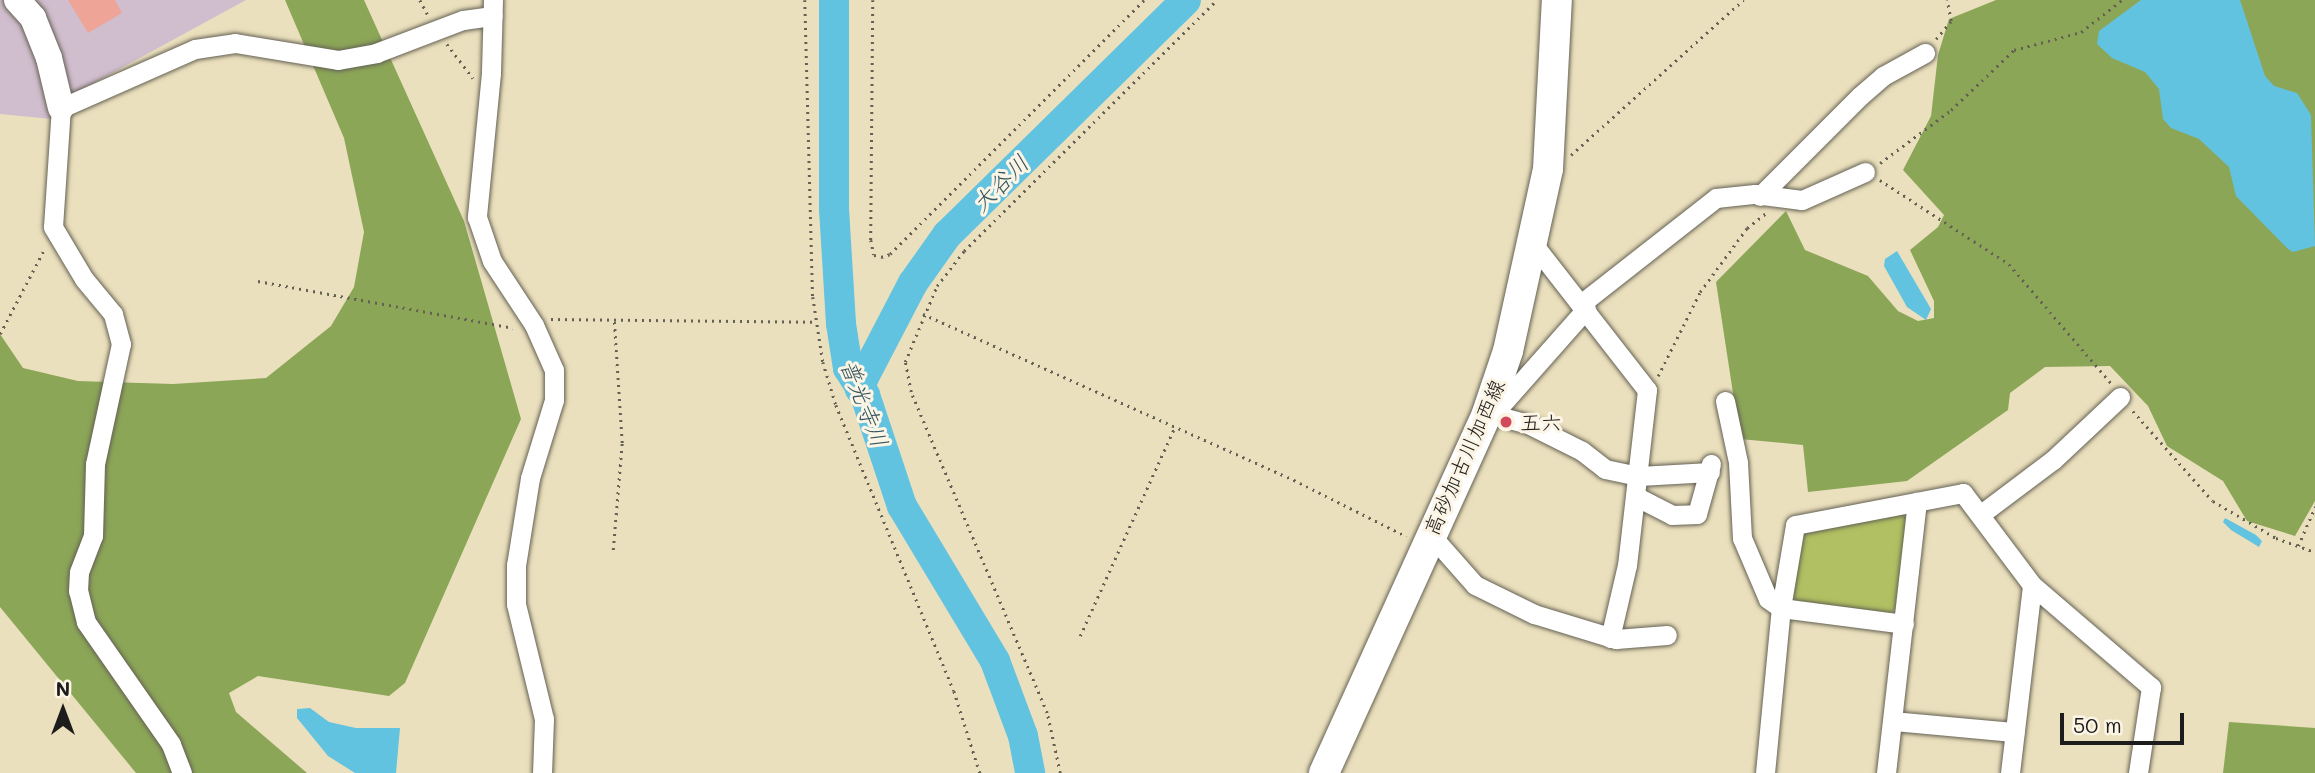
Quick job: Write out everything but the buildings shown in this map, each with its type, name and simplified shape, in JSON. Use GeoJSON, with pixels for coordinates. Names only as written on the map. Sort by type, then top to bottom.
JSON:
{"type":"FeatureCollection","features":[{"type":"Feature","properties":{"kind":"main road","name":"高砂加古川加西線"},"geometry":{"type":"LineString","coordinates":[[1324,773],[1428,540],[1491,413],[1534,245],[1548,169],[1557,0]]}},
{"type":"Feature","properties":{"kind":"street"},"geometry":{"type":"LineString","coordinates":[[17,0],[33,18],[45,48],[61,108],[55,231],[84,279],[113,314],[121,344],[95,464],[93,536],[79,572],[78,591],[86,622],[171,744],[182,773]]}},
{"type":"Feature","properties":{"kind":"street"},"geometry":{"type":"LineString","coordinates":[[61,108],[195,49],[235,43],[338,60],[376,53],[493,8],[490,87],[477,194],[479,227],[492,261],[534,324],[554,370],[554,400],[530,478],[516,565],[516,604],[544,719],[541,773]]}},
{"type":"Feature","properties":{"kind":"street"},"geometry":{"type":"LineString","coordinates":[[1760,195],[1883,76],[1925,53]]}},
{"type":"Feature","properties":{"kind":"street"},"geometry":{"type":"LineString","coordinates":[[1637,497],[1672,515],[1697,514],[1711,468],[1639,477],[1605,469],[1559,439],[1491,413],[1584,306],[1716,198],[1760,195],[1802,200],[1865,172]]}},
{"type":"Feature","properties":{"kind":"street"},"geometry":{"type":"LineString","coordinates":[[1534,245],[1647,390],[1637,497],[1610,638]]}},
{"type":"Feature","properties":{"kind":"street"},"geometry":{"type":"LineString","coordinates":[[1981,514],[2053,460],[2120,397]]}},
{"type":"Feature","properties":{"kind":"street"},"geometry":{"type":"LineString","coordinates":[[1725,401],[1738,462],[1742,538],[1768,599],[1781,608],[1904,624]]}},
{"type":"Feature","properties":{"kind":"street"},"geometry":{"type":"LineString","coordinates":[[1765,773],[1781,608],[1795,525],[1963,493],[2032,585],[2151,687],[2138,773]]}},
{"type":"Feature","properties":{"kind":"street"},"geometry":{"type":"LineString","coordinates":[[1886,773],[1917,502]]}},
{"type":"Feature","properties":{"kind":"street"},"geometry":{"type":"LineString","coordinates":[[1428,540],[1475,585],[1534,614],[1610,638],[1667,635]]}},
{"type":"Feature","properties":{"kind":"street"},"geometry":{"type":"LineString","coordinates":[[2010,773],[2032,585]]}},
{"type":"Feature","properties":{"kind":"street"},"geometry":{"type":"LineString","coordinates":[[1893,721],[2015,732]]}},
{"type":"Feature","properties":{"kind":"path"},"geometry":{"type":"LineString","coordinates":[[421,0],[436,30],[477,85],[490,87]]}},
{"type":"Feature","properties":{"kind":"path"},"geometry":{"type":"LineString","coordinates":[[805,0],[813,297],[823,362],[836,405],[954,691],[980,773]]}},
{"type":"Feature","properties":{"kind":"path"},"geometry":{"type":"LineString","coordinates":[[873,0],[872,240],[874,255],[881,257],[890,254],[1144,0]]}},
{"type":"Feature","properties":{"kind":"path"},"geometry":{"type":"LineString","coordinates":[[1060,773],[1047,713],[911,392],[905,362],[923,313],[937,286],[964,251],[1217,0]]}},
{"type":"Feature","properties":{"kind":"path"},"geometry":{"type":"LineString","coordinates":[[1548,169],[1560,165],[1642,96],[1744,0]]}},
{"type":"Feature","properties":{"kind":"path"},"geometry":{"type":"LineString","coordinates":[[1925,53],[1951,21],[1947,0]]}},
{"type":"Feature","properties":{"kind":"path"},"geometry":{"type":"LineString","coordinates":[[2122,0],[2081,32],[2014,50],[1951,110],[1865,172],[2009,264],[2106,374],[2120,397],[2214,501],[2298,546],[2315,552]]}},
{"type":"Feature","properties":{"kind":"path"},"geometry":{"type":"LineString","coordinates":[[1647,390],[1700,292],[1747,228],[1780,199]]}},
{"type":"Feature","properties":{"kind":"path"},"geometry":{"type":"LineString","coordinates":[[0,334],[55,231]]}},
{"type":"Feature","properties":{"kind":"path"},"geometry":{"type":"LineString","coordinates":[[923,313],[1174,429],[1428,540]]}},
{"type":"Feature","properties":{"kind":"path"},"geometry":{"type":"LineString","coordinates":[[613,550],[622,443],[614,318]]}},
{"type":"Feature","properties":{"kind":"path"},"geometry":{"type":"LineString","coordinates":[[1080,636],[1174,429]]}},
{"type":"Feature","properties":{"kind":"path"},"geometry":{"type":"LineString","coordinates":[[2298,546],[2315,507]]}},
{"type":"Feature","properties":{"kind":"shaded area"},"geometry":{"type":"Polygon","coordinates":[[[0,0],[246,0],[81,90],[53,98],[52,119],[0,114],[0,0]]]}},
{"type":"Feature","properties":{"kind":"green space"},"geometry":{"type":"Polygon","coordinates":[[[285,0],[364,0],[464,221],[521,419],[405,683],[389,696],[258,676],[229,693],[236,712],[307,773],[136,773],[0,607],[0,334],[23,368],[78,381],[173,384],[266,378],[331,326],[354,287],[364,232],[344,138],[285,0]]]}},
{"type":"Feature","properties":{"kind":"green space"},"geometry":{"type":"Polygon","coordinates":[[[1996,0],[2315,0],[2315,501],[2295,536],[2247,521],[2223,481],[2167,446],[2148,406],[2110,366],[2045,367],[2010,393],[2008,410],[1907,481],[1808,492],[1803,445],[1740,439],[1716,282],[1786,211],[1805,250],[1868,276],[1898,311],[1918,321],[1934,318],[1934,301],[1910,250],[1938,227],[1944,215],[1903,170],[1931,116],[1938,55],[1949,19],[1996,0]]]}},
{"type":"Feature","properties":{"kind":"green space"},"geometry":{"type":"Polygon","coordinates":[[[1902,513],[1908,521],[1898,607],[1890,613],[1798,605],[1792,593],[1802,535],[1811,528],[1902,513]]]}},
{"type":"Feature","properties":{"kind":"green space"},"geometry":{"type":"Polygon","coordinates":[[[2229,722],[2315,728],[2315,773],[2223,773],[2229,722]]]}},
{"type":"Feature","properties":{"kind":"water"},"geometry":{"type":"Polygon","coordinates":[[[2141,0],[2240,0],[2265,76],[2274,86],[2297,93],[2311,115],[2315,246],[2293,252],[2288,249],[2236,196],[2229,167],[2199,139],[2171,128],[2163,119],[2159,89],[2145,72],[2112,58],[2097,44],[2099,31],[2141,0]]]}},
{"type":"Feature","properties":{"kind":"water"},"geometry":{"type":"Polygon","coordinates":[[[1897,251],[1931,309],[1926,320],[1907,307],[1884,266],[1885,259],[1897,251]]]}},
{"type":"Feature","properties":{"kind":"water"},"geometry":{"type":"Polygon","coordinates":[[[2225,518],[2256,535],[2262,541],[2259,547],[2231,530],[2223,522],[2225,518]]]}},
{"type":"Feature","properties":{"kind":"water"},"geometry":{"type":"Polygon","coordinates":[[[310,708],[329,722],[356,728],[400,728],[396,773],[355,773],[328,756],[297,718],[297,709],[310,708]]]}},
{"type":"Feature","properties":{"kind":"waterway","name":"普光寺川"},"geometry":{"type":"LineString","coordinates":[[834,0],[834,209],[841,324],[848,368],[865,395],[902,506],[995,661],[1023,736],[1030,773]]}},
{"type":"Feature","properties":{"kind":"waterway","name":"大谷川"},"geometry":{"type":"LineString","coordinates":[[865,395],[860,389],[864,377],[913,283],[947,235],[1186,0]]}},
{"type":"Feature","properties":{"kind":"place","name":"五六"},"geometry":{"type":"Point","coordinates":[1506,422]}}]}
